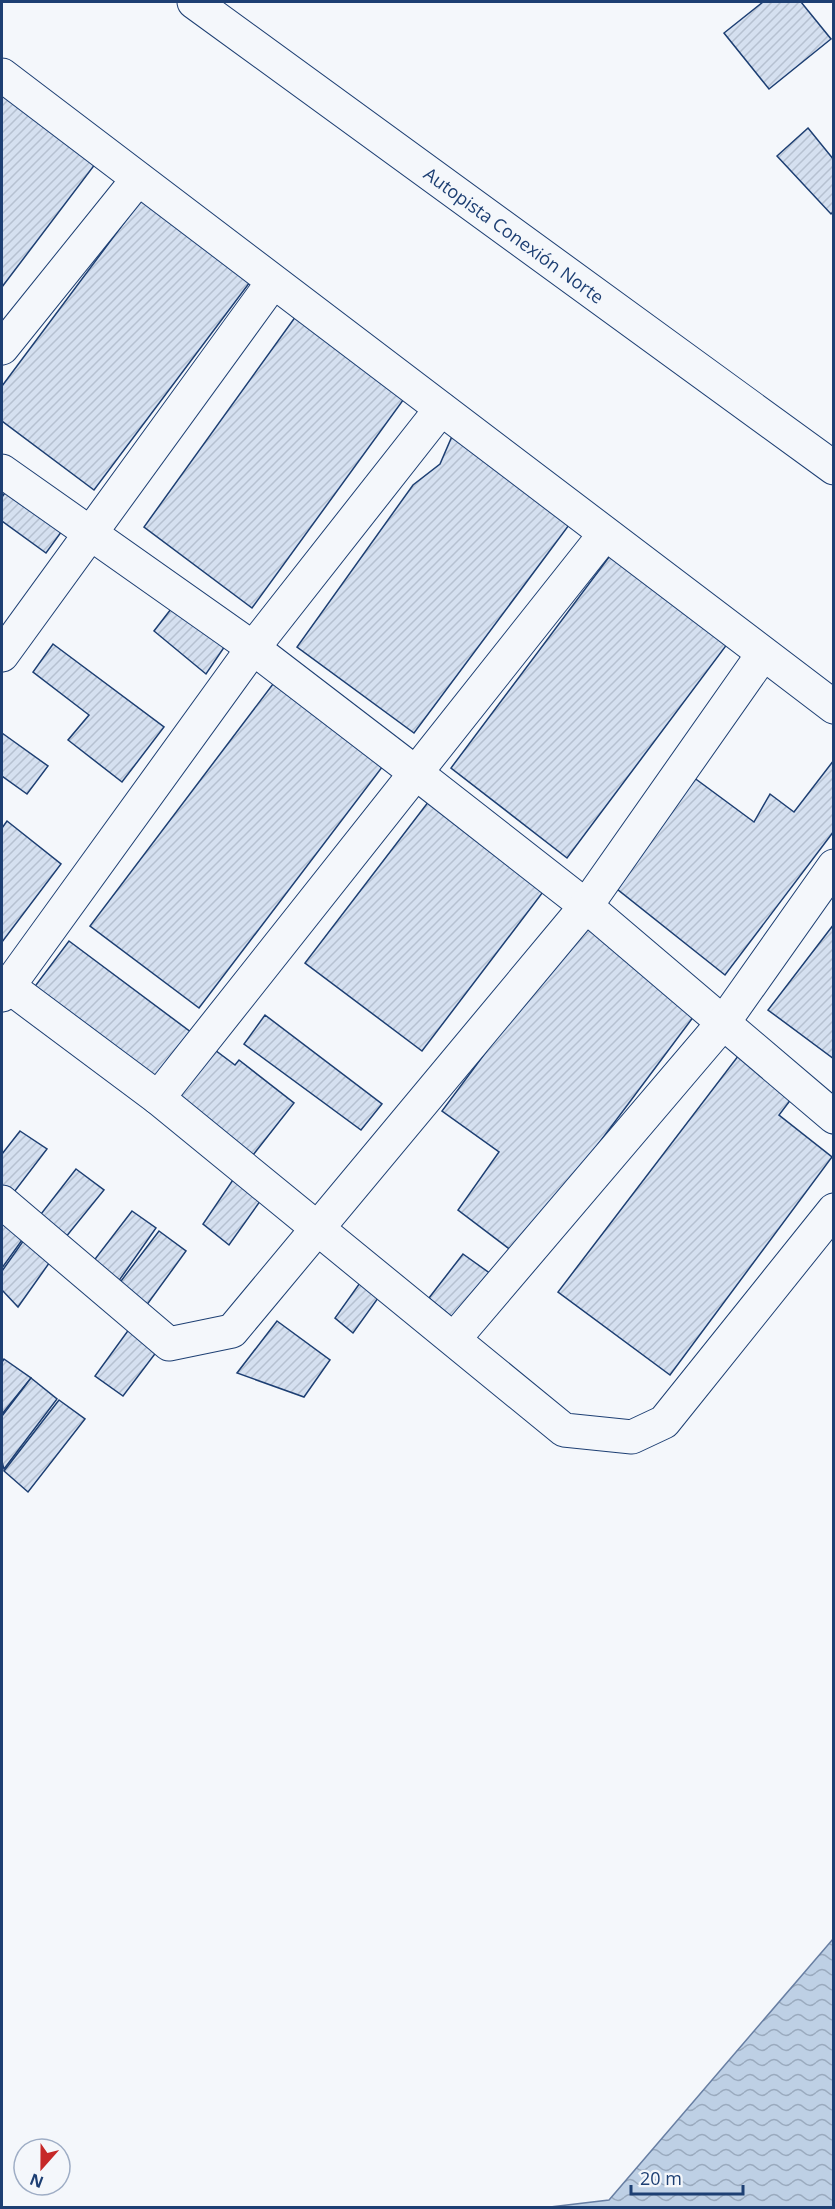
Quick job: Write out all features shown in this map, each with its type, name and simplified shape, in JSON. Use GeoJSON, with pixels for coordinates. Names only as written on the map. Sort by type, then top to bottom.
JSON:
{"type":"FeatureCollection","features":[{"type":"Feature","properties":{"kind":"main road","name":"Autopista Conexión Norte"},"geometry":{"type":"LineString","coordinates":[[194,2],[834,468]]}},
{"type":"Feature","properties":{"kind":"main road"},"geometry":{"type":"LineString","coordinates":[[2,75],[834,707]]}},
{"type":"Feature","properties":{"kind":"main road"},"geometry":{"type":"LineString","coordinates":[[2,348],[138,179]]}},
{"type":"Feature","properties":{"kind":"main road"},"geometry":{"type":"LineString","coordinates":[[2,655],[273,282]]}},
{"type":"Feature","properties":{"kind":"main road"},"geometry":{"type":"LineString","coordinates":[[441,409],[253,648],[5,991],[158,1098],[564,1430],[632,1437],[664,1422],[834,1210]]}},
{"type":"Feature","properties":{"kind":"main road"},"geometry":{"type":"LineString","coordinates":[[2,471],[253,648],[416,773],[586,906],[834,1117]]}},
{"type":"Feature","properties":{"kind":"main road"},"geometry":{"type":"LineString","coordinates":[[158,1098],[605,534]]}},
{"type":"Feature","properties":{"kind":"main road"},"geometry":{"type":"LineString","coordinates":[[2,1202],[169,1344],[232,1331],[586,906],[763,654]]}},
{"type":"Feature","properties":{"kind":"main road"},"geometry":{"type":"LineString","coordinates":[[453,1339],[723,1023],[834,866]]}},
{"type":"Feature","properties":{"kind":"water"},"geometry":{"type":"Polygon","coordinates":[[[833,1939],[833,2207],[550,2207],[609,2200],[833,1939]]]}},
{"type":"Feature","properties":{"kind":"building"},"geometry":{"type":"Polygon","coordinates":[[[763,2],[801,2],[831,39],[769,89],[724,33],[763,2]]]}},
{"type":"Feature","properties":{"kind":"building"},"geometry":{"type":"Polygon","coordinates":[[[2,85],[99,159],[2,287],[2,85]]]}},
{"type":"Feature","properties":{"kind":"building"},"geometry":{"type":"Polygon","coordinates":[[[808,128],[834,160],[834,211],[831,214],[777,156],[808,128]]]}},
{"type":"Feature","properties":{"kind":"building"},"geometry":{"type":"Polygon","coordinates":[[[147,192],[256,274],[94,490],[2,421],[2,386],[147,192]]]}},
{"type":"Feature","properties":{"kind":"building"},"geometry":{"type":"Polygon","coordinates":[[[301,309],[409,392],[252,608],[144,527],[301,309]]]}},
{"type":"Feature","properties":{"kind":"building"},"geometry":{"type":"Polygon","coordinates":[[[456,427],[572,521],[414,733],[297,647],[413,485],[440,464],[456,427]]]}},
{"type":"Feature","properties":{"kind":"building"},"geometry":{"type":"Polygon","coordinates":[[[11,484],[67,524],[46,553],[2,521],[2,497],[11,484]]]}},
{"type":"Feature","properties":{"kind":"building"},"geometry":{"type":"Polygon","coordinates":[[[615,549],[731,639],[567,858],[451,768],[615,549]]]}},
{"type":"Feature","properties":{"kind":"building"},"geometry":{"type":"Polygon","coordinates":[[[171,609],[225,646],[206,674],[154,631],[171,609]]]}},
{"type":"Feature","properties":{"kind":"building"},"geometry":{"type":"Polygon","coordinates":[[[53,644],[164,727],[122,782],[68,740],[89,715],[33,672],[53,644]]]}},
{"type":"Feature","properties":{"kind":"building"},"geometry":{"type":"Polygon","coordinates":[[[273,684],[383,766],[199,1008],[90,926],[273,684]]]}},
{"type":"Feature","properties":{"kind":"building"},"geometry":{"type":"Polygon","coordinates":[[[2,733],[48,766],[27,794],[2,776],[2,733]]]}},
{"type":"Feature","properties":{"kind":"building"},"geometry":{"type":"Polygon","coordinates":[[[834,760],[834,831],[725,975],[612,885],[693,777],[754,822],[770,794],[794,812],[834,760]]]}},
{"type":"Feature","properties":{"kind":"building"},"geometry":{"type":"Polygon","coordinates":[[[429,801],[546,888],[422,1051],[305,963],[429,801]]]}},
{"type":"Feature","properties":{"kind":"building"},"geometry":{"type":"Polygon","coordinates":[[[7,821],[61,864],[2,942],[2,828],[7,821]]]}},
{"type":"Feature","properties":{"kind":"building"},"geometry":{"type":"Polygon","coordinates":[[[586,918],[700,1008],[516,1254],[458,1210],[499,1152],[442,1111],[586,918]]]}},
{"type":"Feature","properties":{"kind":"building"},"geometry":{"type":"Polygon","coordinates":[[[834,924],[834,1059],[768,1010],[834,924]]]}},
{"type":"Feature","properties":{"kind":"building"},"geometry":{"type":"Polygon","coordinates":[[[69,941],[235,1065],[239,1060],[294,1103],[249,1160],[27,997],[69,941]]]}},
{"type":"Feature","properties":{"kind":"building"},"geometry":{"type":"Polygon","coordinates":[[[265,1015],[382,1104],[361,1130],[244,1044],[265,1015]]]}},
{"type":"Feature","properties":{"kind":"building"},"geometry":{"type":"Polygon","coordinates":[[[745,1047],[798,1090],[779,1115],[832,1157],[670,1375],[558,1292],[745,1047]]]}},
{"type":"Feature","properties":{"kind":"building"},"geometry":{"type":"Polygon","coordinates":[[[20,1131],[47,1149],[8,1200],[2,1195],[2,1154],[20,1131]]]}},
{"type":"Feature","properties":{"kind":"building"},"geometry":{"type":"Polygon","coordinates":[[[241,1168],[268,1190],[229,1245],[203,1224],[241,1168]]]}},
{"type":"Feature","properties":{"kind":"building"},"geometry":{"type":"Polygon","coordinates":[[[76,1169],[104,1190],[61,1243],[34,1223],[76,1169]]]}},
{"type":"Feature","properties":{"kind":"building"},"geometry":{"type":"Polygon","coordinates":[[[2,1209],[30,1229],[2,1268],[2,1209]]]}},
{"type":"Feature","properties":{"kind":"building"},"geometry":{"type":"Polygon","coordinates":[[[132,1211],[156,1228],[118,1282],[92,1263],[132,1211]]]}},
{"type":"Feature","properties":{"kind":"building"},"geometry":{"type":"Polygon","coordinates":[[[31,1230],[57,1252],[18,1307],[2,1290],[2,1271],[31,1230]]]}},
{"type":"Feature","properties":{"kind":"building"},"geometry":{"type":"Polygon","coordinates":[[[159,1231],[186,1251],[146,1306],[118,1285],[159,1231]]]}},
{"type":"Feature","properties":{"kind":"building"},"geometry":{"type":"Polygon","coordinates":[[[463,1254],[491,1274],[457,1321],[429,1298],[463,1254]]]}},
{"type":"Feature","properties":{"kind":"building"},"geometry":{"type":"Polygon","coordinates":[[[367,1273],[386,1287],[353,1333],[335,1318],[367,1273]]]}},
{"type":"Feature","properties":{"kind":"building"},"geometry":{"type":"Polygon","coordinates":[[[135,1321],[164,1342],[123,1396],[95,1376],[135,1321]]]}},
{"type":"Feature","properties":{"kind":"building"},"geometry":{"type":"Polygon","coordinates":[[[277,1321],[330,1360],[304,1397],[237,1373],[277,1321]]]}},
{"type":"Feature","properties":{"kind":"building"},"geometry":{"type":"Polygon","coordinates":[[[4,1359],[31,1378],[2,1414],[2,1362],[4,1359]]]}},
{"type":"Feature","properties":{"kind":"building"},"geometry":{"type":"Polygon","coordinates":[[[31,1378],[57,1399],[4,1469],[2,1416],[31,1378]]]}},
{"type":"Feature","properties":{"kind":"building"},"geometry":{"type":"Polygon","coordinates":[[[59,1400],[85,1419],[28,1492],[4,1471],[59,1400]]]}}]}
